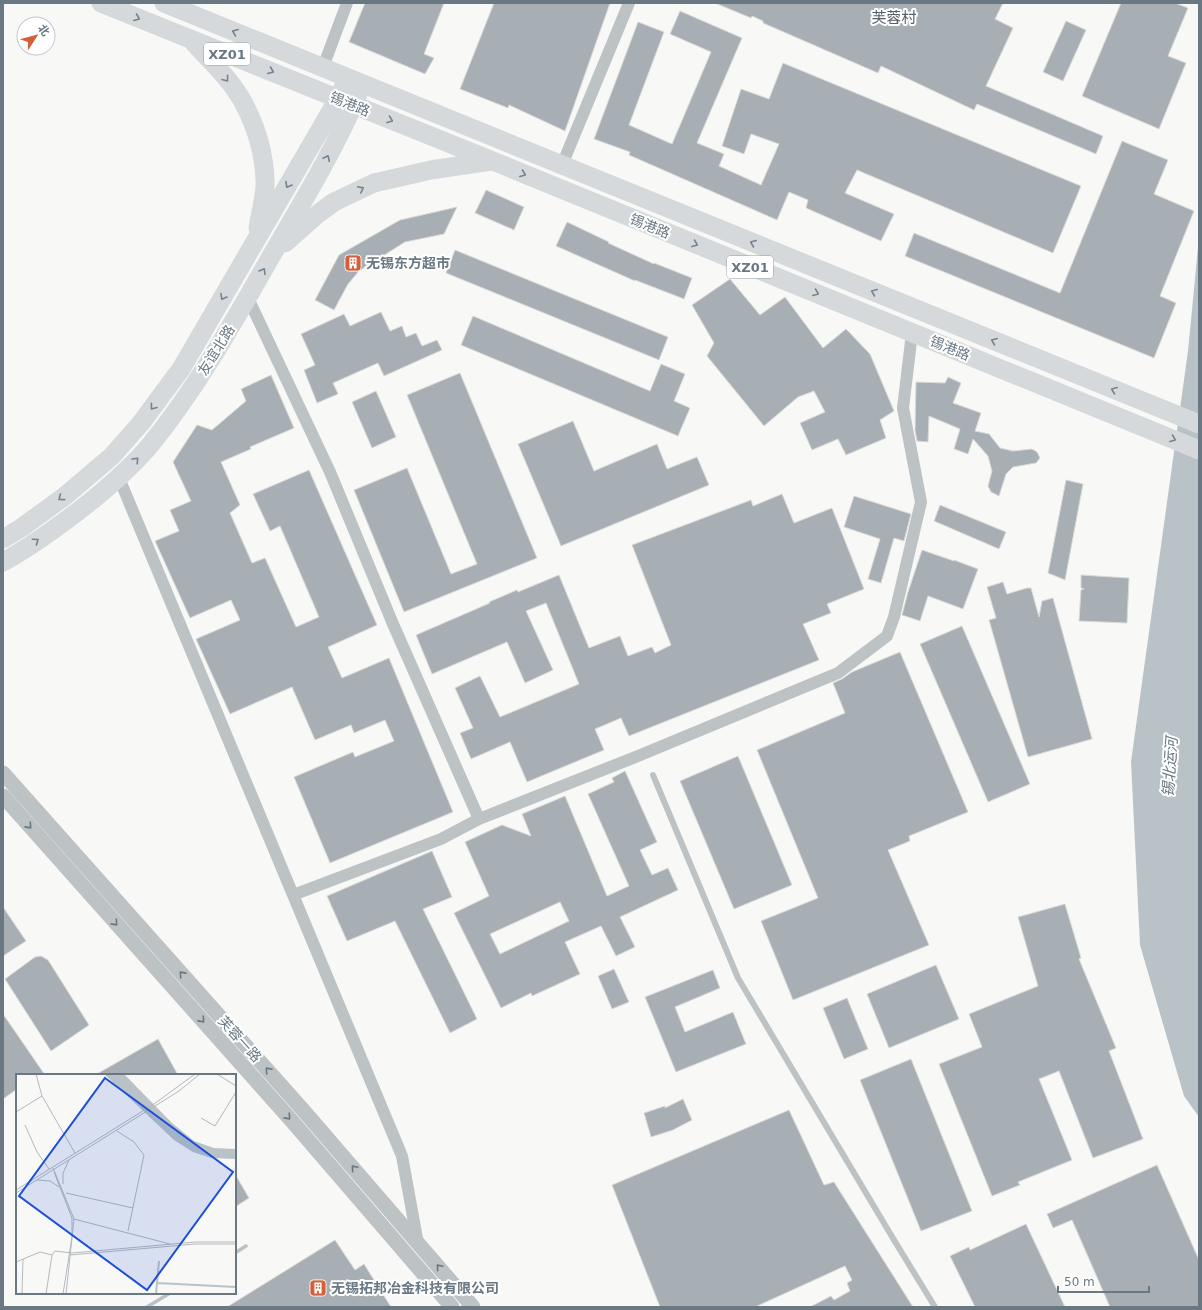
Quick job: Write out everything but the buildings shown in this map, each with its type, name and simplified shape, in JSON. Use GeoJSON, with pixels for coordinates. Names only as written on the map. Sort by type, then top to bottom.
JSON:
{"type":"FeatureCollection","features":[{"type":"Feature","properties":{"kind":"main road","name":"锡港路"},"geometry":{"type":"LineString","coordinates":[[101,3],[493,161],[1199,450]]}},
{"type":"Feature","properties":{"kind":"main road","name":"锡港路"},"geometry":{"type":"LineString","coordinates":[[164,3],[1199,424]]}},
{"type":"Feature","properties":{"kind":"main road"},"geometry":{"type":"LineString","coordinates":[[191,39],[222,73],[243,101],[258,134],[263,158],[265,181],[256,238]]}},
{"type":"Feature","properties":{"kind":"main road","name":"友谊北路"},"geometry":{"type":"LineString","coordinates":[[3,562],[18,554],[67,520],[119,478],[150,445],[186,398],[227,334],[324,165],[355,80]]}},
{"type":"Feature","properties":{"kind":"main road","name":"友谊北路"},"geometry":{"type":"LineString","coordinates":[[3,539],[21,528],[65,496],[112,456],[141,424],[181,369],[256,238],[346,102]]}},
{"type":"Feature","properties":{"kind":"main road"},"geometry":{"type":"LineString","coordinates":[[273,253],[334,202],[374,183],[432,170],[493,161]]}},
{"type":"Feature","properties":{"kind":"street"},"geometry":{"type":"LineString","coordinates":[[323,67],[347,3]]}},
{"type":"Feature","properties":{"kind":"street"},"geometry":{"type":"LineString","coordinates":[[562,165],[629,3]]}},
{"type":"Feature","properties":{"kind":"street"},"geometry":{"type":"LineString","coordinates":[[248,298],[330,472],[393,624],[479,819]]}},
{"type":"Feature","properties":{"kind":"street"},"geometry":{"type":"LineString","coordinates":[[293,895],[441,839],[479,819],[638,756],[838,673],[886,636],[894,617],[921,502],[903,408],[912,332]]}},
{"type":"Feature","properties":{"kind":"street"},"geometry":{"type":"LineString","coordinates":[[119,478],[402,1156],[423,1273]]}},
{"type":"Feature","properties":{"kind":"street","name":"芙蓉一路"},"geometry":{"type":"LineString","coordinates":[[3,774],[303,1110],[473,1307]]}},
{"type":"Feature","properties":{"kind":"street","name":"芙蓉一路"},"geometry":{"type":"LineString","coordinates":[[3,796],[286,1114],[452,1307]]}},
{"type":"Feature","properties":{"kind":"lane"},"geometry":{"type":"LineString","coordinates":[[653,775],[738,978],[935,1307]]}},
{"type":"Feature","properties":{"kind":"water","name":"锡北运河"},"geometry":{"type":"Polygon","coordinates":[[[1199,237],[1199,1117],[1184,1096],[1140,945],[1131,762],[1188,351],[1199,237]]]}},
{"type":"Feature","properties":{"kind":"waterway"},"geometry":{"type":"LineString","coordinates":[[236,1252],[246,1246]]}},
{"type":"Feature","properties":{"kind":"waterway"},"geometry":{"type":"LineString","coordinates":[[147,1307],[168,1294]]}},
{"type":"Feature","properties":{"kind":"place","name":"无锡东方超市"},"geometry":{"type":"Point","coordinates":[353,263]}},
{"type":"Feature","properties":{"kind":"place","name":"无锡拓邦冶金科技有限公司"},"geometry":{"type":"Point","coordinates":[318,1288]}},
{"type":"Feature","properties":{"kind":"district","name":"芙蓉村"},"geometry":{"type":"Point","coordinates":[894,18]}}]}
